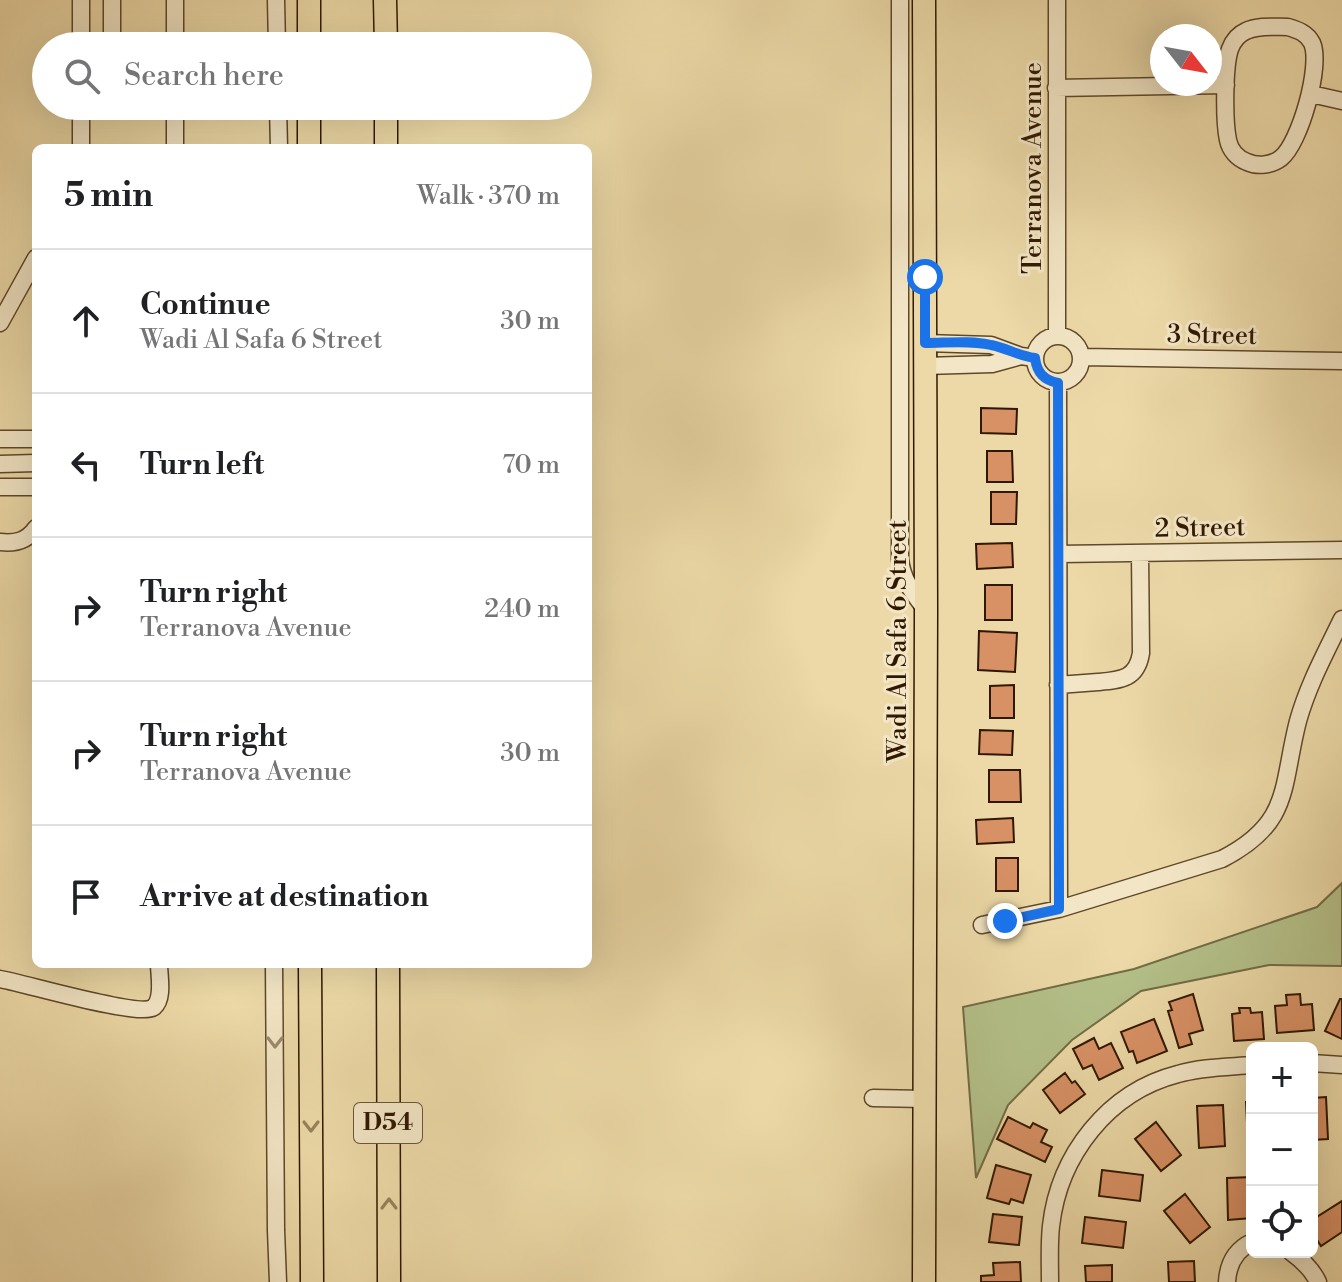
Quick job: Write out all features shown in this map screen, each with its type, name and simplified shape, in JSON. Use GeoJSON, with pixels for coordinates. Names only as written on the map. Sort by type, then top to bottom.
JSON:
{"type":"FeatureCollection","features":[{"type":"Feature","properties":{"kind":"main road"},"geometry":{"type":"LineString","coordinates":[[309,0],[309,32]]}},
{"type":"Feature","properties":{"kind":"main road"},"geometry":{"type":"LineString","coordinates":[[385,0],[386,32]]}},
{"type":"Feature","properties":{"kind":"main road","name":"Wadi Al Safa 6 Street"},"geometry":{"type":"LineString","coordinates":[[924,0],[924,1282]]}},
{"type":"Feature","properties":{"kind":"main road"},"geometry":{"type":"LineString","coordinates":[[309,120],[309,144]]}},
{"type":"Feature","properties":{"kind":"main road"},"geometry":{"type":"LineString","coordinates":[[386,120],[386,144]]}},
{"type":"Feature","properties":{"kind":"main road"},"geometry":{"type":"LineString","coordinates":[[310,968],[312,1282]]}},
{"type":"Feature","properties":{"kind":"main road","name":"D54"},"geometry":{"type":"LineString","coordinates":[[388,968],[389,1282]]}},
{"type":"Feature","properties":{"kind":"street"},"geometry":{"type":"LineString","coordinates":[[81,0],[81,32]]}},
{"type":"Feature","properties":{"kind":"street"},"geometry":{"type":"LineString","coordinates":[[112,0],[112,32]]}},
{"type":"Feature","properties":{"kind":"street"},"geometry":{"type":"LineString","coordinates":[[175,0],[175,32]]}},
{"type":"Feature","properties":{"kind":"street"},"geometry":{"type":"LineString","coordinates":[[276,0],[277,32]]}},
{"type":"Feature","properties":{"kind":"street"},"geometry":{"type":"LineString","coordinates":[[900,0],[900,559],[908,585],[926,610]]}},
{"type":"Feature","properties":{"kind":"street","name":"Terranova Avenue"},"geometry":{"type":"LineString","coordinates":[[1057,0],[1057,336]]}},
{"type":"Feature","properties":{"kind":"street"},"geometry":{"type":"LineString","coordinates":[[1288,27],[1306,34],[1315,51],[1311,94],[1289,150],[1280,159],[1256,165],[1244,162],[1235,154],[1227,136],[1226,85],[1228,53],[1238,36],[1256,28],[1288,27]]}},
{"type":"Feature","properties":{"kind":"street"},"geometry":{"type":"LineString","coordinates":[[1056,88],[1226,85]]}},
{"type":"Feature","properties":{"kind":"street"},"geometry":{"type":"LineString","coordinates":[[1311,94],[1342,101]]}},
{"type":"Feature","properties":{"kind":"street"},"geometry":{"type":"LineString","coordinates":[[81,120],[81,144]]}},
{"type":"Feature","properties":{"kind":"street"},"geometry":{"type":"LineString","coordinates":[[175,120],[175,144]]}},
{"type":"Feature","properties":{"kind":"street"},"geometry":{"type":"LineString","coordinates":[[276,144],[278,120]]}},
{"type":"Feature","properties":{"kind":"street"},"geometry":{"type":"LineString","coordinates":[[0,323],[32,265]]}},
{"type":"Feature","properties":{"kind":"street"},"geometry":{"type":"LineString","coordinates":[[925,343],[991,345],[1022,358],[1036,366],[1044,378],[1058,383],[1076,375],[1082,357],[1074,341],[1057,336],[1048,338],[1022,358],[992,364],[925,366]]}},
{"type":"Feature","properties":{"kind":"street"},"geometry":{"type":"LineString","coordinates":[[957,343],[957,365]]}},
{"type":"Feature","properties":{"kind":"street","name":"3 Street"},"geometry":{"type":"LineString","coordinates":[[1082,357],[1342,361]]}},
{"type":"Feature","properties":{"kind":"street"},"geometry":{"type":"LineString","coordinates":[[1058,383],[1059,909]]}},
{"type":"Feature","properties":{"kind":"street"},"geometry":{"type":"LineString","coordinates":[[0,439],[32,439]]}},
{"type":"Feature","properties":{"kind":"street"},"geometry":{"type":"LineString","coordinates":[[0,464],[32,463]]}},
{"type":"Feature","properties":{"kind":"street"},"geometry":{"type":"LineString","coordinates":[[0,487],[32,487]]}},
{"type":"Feature","properties":{"kind":"street"},"geometry":{"type":"LineString","coordinates":[[0,542],[15,543],[32,533]]}},
{"type":"Feature","properties":{"kind":"street","name":"2 Street"},"geometry":{"type":"LineString","coordinates":[[1059,554],[1342,550]]}},
{"type":"Feature","properties":{"kind":"street"},"geometry":{"type":"LineString","coordinates":[[1058,685],[1117,681],[1137,668],[1141,653],[1140,553]]}},
{"type":"Feature","properties":{"kind":"street"},"geometry":{"type":"LineString","coordinates":[[982,925],[1059,909],[1222,859],[1256,837],[1280,805],[1298,720],[1342,619]]}},
{"type":"Feature","properties":{"kind":"street"},"geometry":{"type":"LineString","coordinates":[[0,979],[106,1004],[149,1010],[159,997],[159,968]]}},
{"type":"Feature","properties":{"kind":"street"},"geometry":{"type":"LineString","coordinates":[[274,968],[278,1282]]}},
{"type":"Feature","properties":{"kind":"street"},"geometry":{"type":"LineString","coordinates":[[1318,1063],[1342,1065]]}},
{"type":"Feature","properties":{"kind":"street"},"geometry":{"type":"LineString","coordinates":[[1050,1282],[1050,1228],[1056,1199],[1065,1171],[1079,1145],[1097,1122],[1125,1098],[1156,1081],[1191,1071],[1246,1066]]}},
{"type":"Feature","properties":{"kind":"street"},"geometry":{"type":"LineString","coordinates":[[873,1098],[926,1099]]}},
{"type":"Feature","properties":{"kind":"street"},"geometry":{"type":"LineString","coordinates":[[1227,1282],[1229,1266],[1246,1245]]}},
{"type":"Feature","properties":{"kind":"street"},"geometry":{"type":"LineString","coordinates":[[1298,1258],[1318,1282]]}},
{"type":"Feature","properties":{"kind":"green space"},"geometry":{"type":"Polygon","coordinates":[[[1342,883],[1342,966],[1269,965],[1141,991],[1072,1040],[1008,1105],[976,1178],[963,1007],[1134,969],[1317,907],[1342,883]]]}},
{"type":"Feature","properties":{"kind":"building"},"geometry":{"type":"Polygon","coordinates":[[[981,408],[1017,409],[1016,434],[981,433],[981,408]]]}},
{"type":"Feature","properties":{"kind":"building"},"geometry":{"type":"Polygon","coordinates":[[[987,451],[1012,451],[1013,482],[987,482],[987,451]]]}},
{"type":"Feature","properties":{"kind":"building"},"geometry":{"type":"Polygon","coordinates":[[[991,492],[1017,492],[1016,524],[991,524],[991,492]]]}},
{"type":"Feature","properties":{"kind":"building"},"geometry":{"type":"Polygon","coordinates":[[[1012,543],[1013,567],[977,569],[976,544],[1012,543]]]}},
{"type":"Feature","properties":{"kind":"building"},"geometry":{"type":"Polygon","coordinates":[[[985,585],[1012,585],[1012,620],[985,620],[985,585]]]}},
{"type":"Feature","properties":{"kind":"building"},"geometry":{"type":"Polygon","coordinates":[[[979,631],[1017,633],[1015,672],[978,670],[979,631]]]}},
{"type":"Feature","properties":{"kind":"building"},"geometry":{"type":"Polygon","coordinates":[[[1014,685],[1014,718],[990,718],[990,686],[1014,685]]]}},
{"type":"Feature","properties":{"kind":"building"},"geometry":{"type":"Polygon","coordinates":[[[980,730],[1013,731],[1012,755],[979,754],[980,730]]]}},
{"type":"Feature","properties":{"kind":"building"},"geometry":{"type":"Polygon","coordinates":[[[989,770],[1020,770],[1021,802],[989,802],[989,770]]]}},
{"type":"Feature","properties":{"kind":"building"},"geometry":{"type":"Polygon","coordinates":[[[1013,818],[1014,842],[977,844],[976,820],[1013,818]]]}},
{"type":"Feature","properties":{"kind":"building"},"geometry":{"type":"Polygon","coordinates":[[[996,858],[1018,858],[1018,891],[996,891],[996,858]]]}},
{"type":"Feature","properties":{"kind":"building"},"geometry":{"type":"Polygon","coordinates":[[[1193,994],[1203,1030],[1189,1034],[1192,1044],[1179,1048],[1168,1011],[1172,1010],[1169,1002],[1193,994]]]}},
{"type":"Feature","properties":{"kind":"building"},"geometry":{"type":"Polygon","coordinates":[[[1300,994],[1301,1005],[1312,1004],[1314,1030],[1277,1033],[1275,1006],[1287,1005],[1286,995],[1300,994]]]}},
{"type":"Feature","properties":{"kind":"building"},"geometry":{"type":"Polygon","coordinates":[[[1342,999],[1342,1039],[1325,1031],[1342,999]]]}},
{"type":"Feature","properties":{"kind":"building"},"geometry":{"type":"Polygon","coordinates":[[[1239,1008],[1250,1008],[1251,1013],[1262,1012],[1264,1039],[1234,1041],[1232,1014],[1240,1013],[1239,1008]]]}},
{"type":"Feature","properties":{"kind":"building"},"geometry":{"type":"Polygon","coordinates":[[[1154,1019],[1167,1051],[1137,1063],[1121,1032],[1154,1019]]]}},
{"type":"Feature","properties":{"kind":"building"},"geometry":{"type":"Polygon","coordinates":[[[1094,1038],[1099,1049],[1111,1043],[1123,1068],[1099,1080],[1092,1065],[1083,1069],[1073,1049],[1094,1038]]]}},
{"type":"Feature","properties":{"kind":"building"},"geometry":{"type":"Polygon","coordinates":[[[1065,1073],[1085,1094],[1060,1113],[1043,1090],[1065,1073]]]}},
{"type":"Feature","properties":{"kind":"building"},"geometry":{"type":"Polygon","coordinates":[[[1326,1097],[1328,1139],[1318,1140],[1318,1098],[1326,1097]]]}},
{"type":"Feature","properties":{"kind":"building"},"geometry":{"type":"Polygon","coordinates":[[[1223,1105],[1225,1146],[1199,1148],[1197,1106],[1223,1105]]]}},
{"type":"Feature","properties":{"kind":"building"},"geometry":{"type":"Polygon","coordinates":[[[1008,1117],[1030,1128],[1033,1123],[1047,1130],[1041,1142],[1052,1147],[1045,1162],[997,1139],[1008,1117]]]}},
{"type":"Feature","properties":{"kind":"building"},"geometry":{"type":"Polygon","coordinates":[[[1156,1122],[1181,1155],[1161,1171],[1135,1139],[1156,1122]]]}},
{"type":"Feature","properties":{"kind":"building"},"geometry":{"type":"Polygon","coordinates":[[[996,1165],[1031,1175],[1023,1203],[1011,1199],[1009,1204],[987,1198],[996,1165]]]}},
{"type":"Feature","properties":{"kind":"building"},"geometry":{"type":"Polygon","coordinates":[[[1102,1170],[1143,1175],[1140,1201],[1099,1196],[1102,1170]]]}},
{"type":"Feature","properties":{"kind":"building"},"geometry":{"type":"Polygon","coordinates":[[[1246,1177],[1246,1218],[1228,1220],[1227,1178],[1246,1177]]]}},
{"type":"Feature","properties":{"kind":"building"},"geometry":{"type":"Polygon","coordinates":[[[1185,1194],[1210,1227],[1190,1243],[1164,1211],[1185,1194]]]}},
{"type":"Feature","properties":{"kind":"building"},"geometry":{"type":"Polygon","coordinates":[[[1342,1201],[1342,1232],[1321,1246],[1318,1241],[1318,1216],[1342,1201]]]}},
{"type":"Feature","properties":{"kind":"building"},"geometry":{"type":"Polygon","coordinates":[[[993,1214],[1022,1217],[1019,1245],[989,1242],[993,1214]]]}},
{"type":"Feature","properties":{"kind":"building"},"geometry":{"type":"Polygon","coordinates":[[[1085,1217],[1126,1222],[1123,1248],[1082,1243],[1085,1217]]]}},
{"type":"Feature","properties":{"kind":"building"},"geometry":{"type":"Polygon","coordinates":[[[1194,1261],[1195,1282],[1169,1282],[1168,1262],[1194,1261]]]}},
{"type":"Feature","properties":{"kind":"building"},"geometry":{"type":"Polygon","coordinates":[[[1020,1262],[1021,1282],[981,1282],[981,1276],[994,1275],[993,1263],[1020,1262]]]}},
{"type":"Feature","properties":{"kind":"building"},"geometry":{"type":"Polygon","coordinates":[[[1112,1265],[1112,1282],[1086,1282],[1085,1266],[1112,1265]]]}},
{"type":"Feature","properties":{"kind":"route"},"geometry":{"type":"LineString","coordinates":[[925,277],[925,343],[978,343],[1002,348],[1035,358],[1039,373],[1058,383],[1059,909],[1005,921]]}}]}
